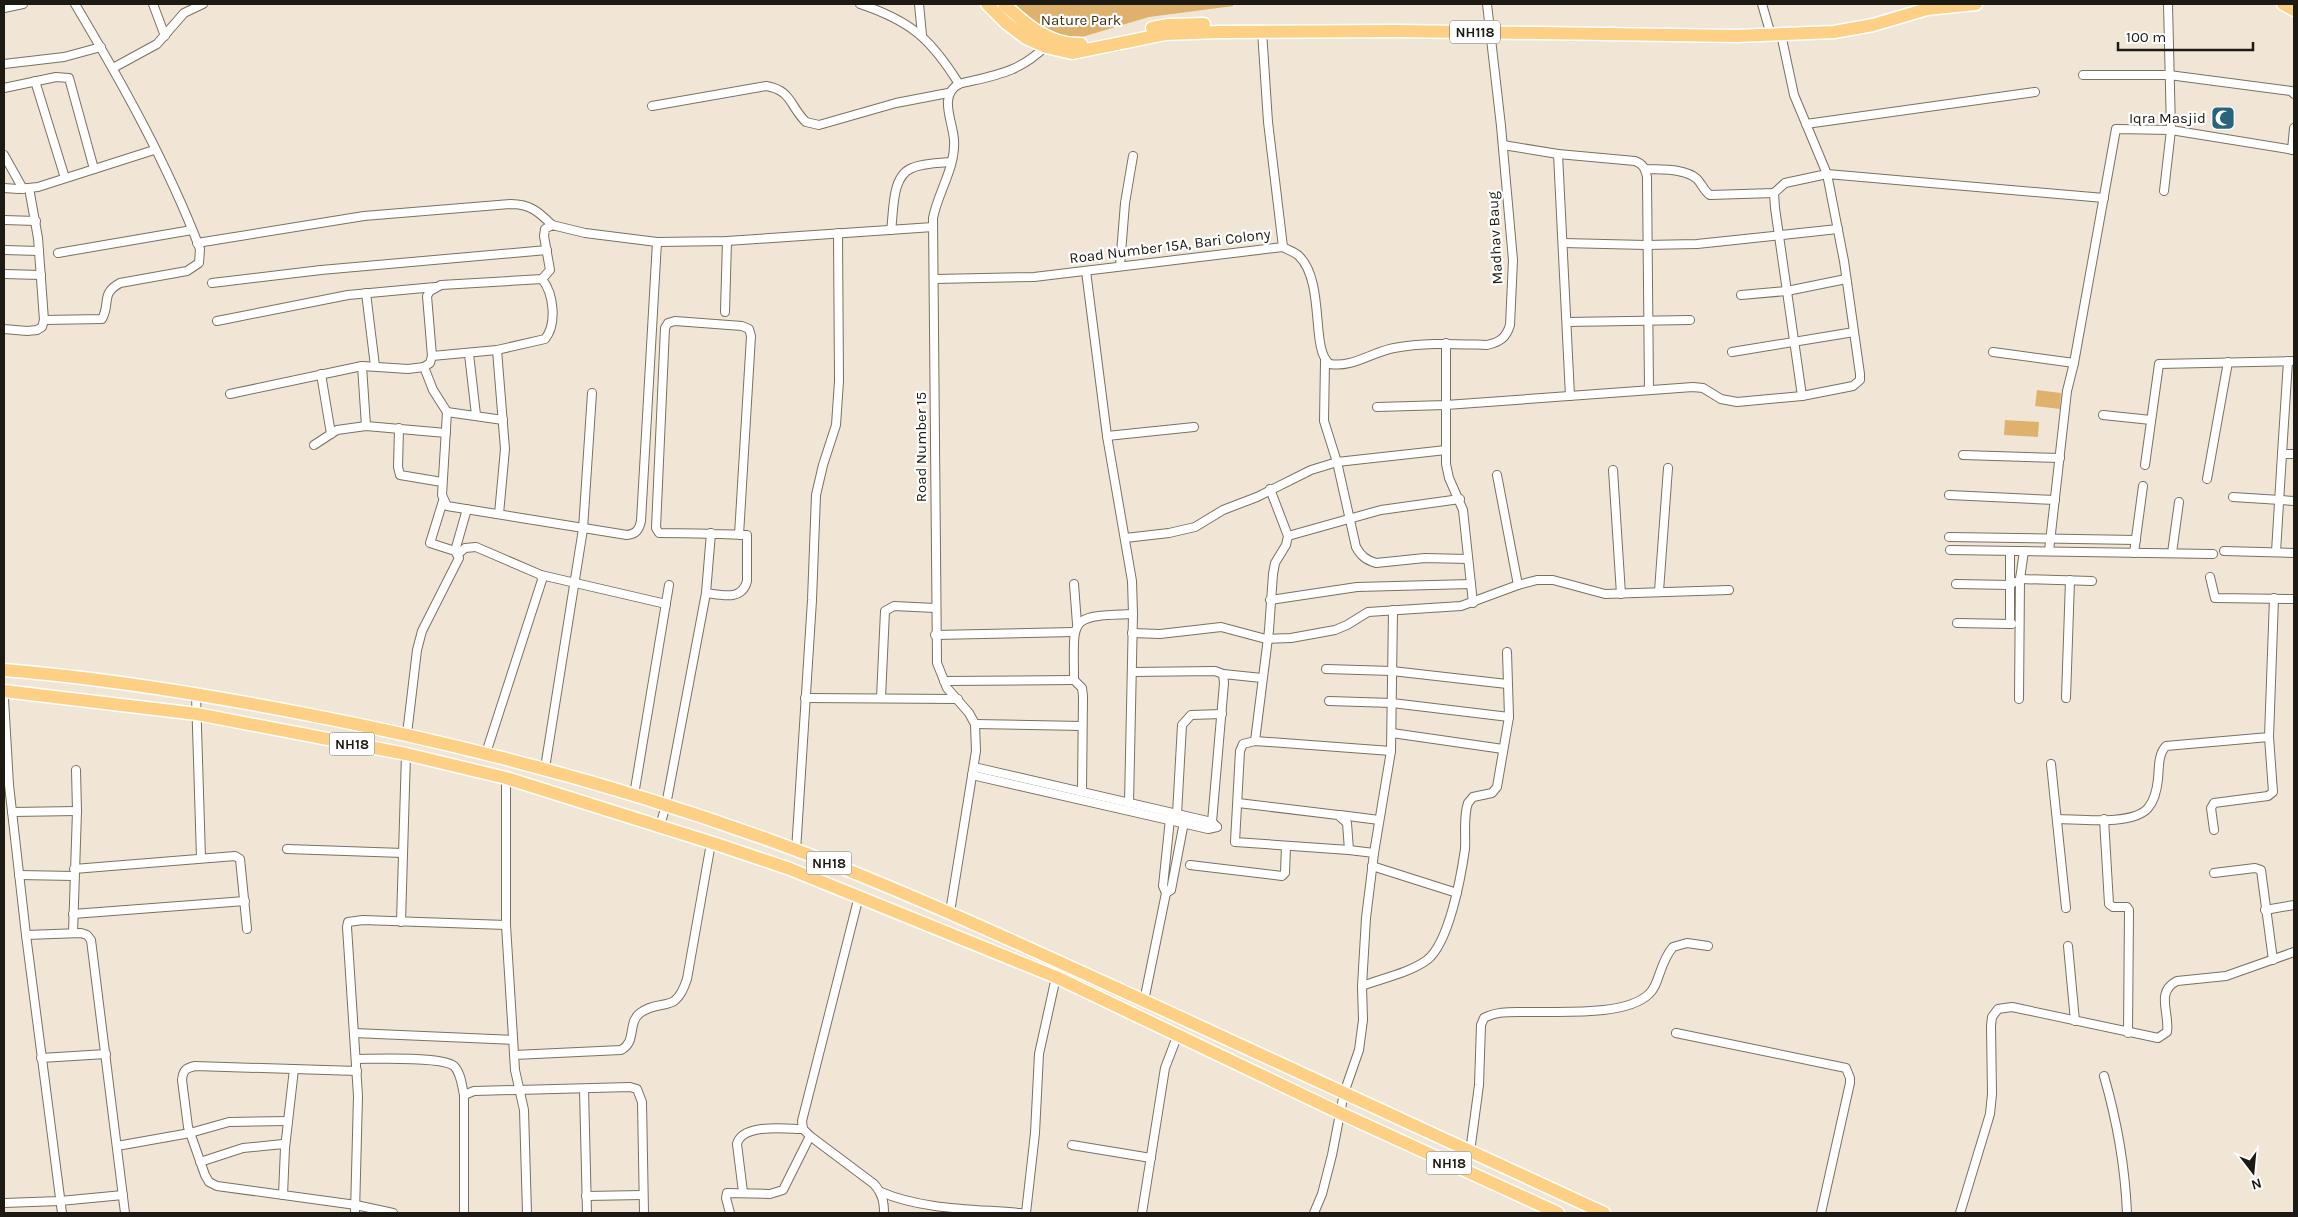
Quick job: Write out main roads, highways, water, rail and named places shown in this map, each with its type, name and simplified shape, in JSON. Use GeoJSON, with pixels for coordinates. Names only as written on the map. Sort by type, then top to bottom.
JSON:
{"type":"FeatureCollection","features":[{"type":"Feature","properties":{"kind":"highway","name":"NH118"},"geometry":{"type":"LineString","coordinates":[[987,4],[1026,38],[1049,43],[1089,43],[1168,25],[1292,23],[1490,29]]}},
{"type":"Feature","properties":{"kind":"highway","name":"NH118"},"geometry":{"type":"LineString","coordinates":[[1004,4],[1049,43],[1072,53],[1165,34],[1262,31],[1490,29],[1774,32],[1855,29],[1927,9],[1976,4]]}},
{"type":"Feature","properties":{"kind":"highway","name":"NH118"},"geometry":{"type":"LineString","coordinates":[[1774,32],[1871,19],[1921,4]]}},
{"type":"Feature","properties":{"kind":"highway"},"geometry":{"type":"LineString","coordinates":[[2283,4],[2294,10]]}},
{"type":"Feature","properties":{"kind":"highway","name":"NH18"},"geometry":{"type":"LineString","coordinates":[[4,670],[118,683],[196,695],[407,734],[545,768],[634,795],[796,851],[950,912],[1604,1213]]}},
{"type":"Feature","properties":{"kind":"highway","name":"NH18"},"geometry":{"type":"LineString","coordinates":[[4,691],[197,714],[406,754],[506,778],[790,869],[1056,976],[1340,1114],[1558,1213]]}},
{"type":"Feature","properties":{"kind":"highway"},"geometry":{"type":"LineString","coordinates":[[283,731],[288,711]]}},
{"type":"Feature","properties":{"kind":"highway"},"geometry":{"type":"LineString","coordinates":[[997,953],[1003,936]]}},
{"type":"Feature","properties":{"kind":"place","name":"Iqra Masjid"},"geometry":{"type":"Point","coordinates":[2223,118]}},
{"type":"Feature","properties":{"kind":"park label","name":"Nature Park"},"geometry":{"type":"Point","coordinates":[1081,20]}}]}
